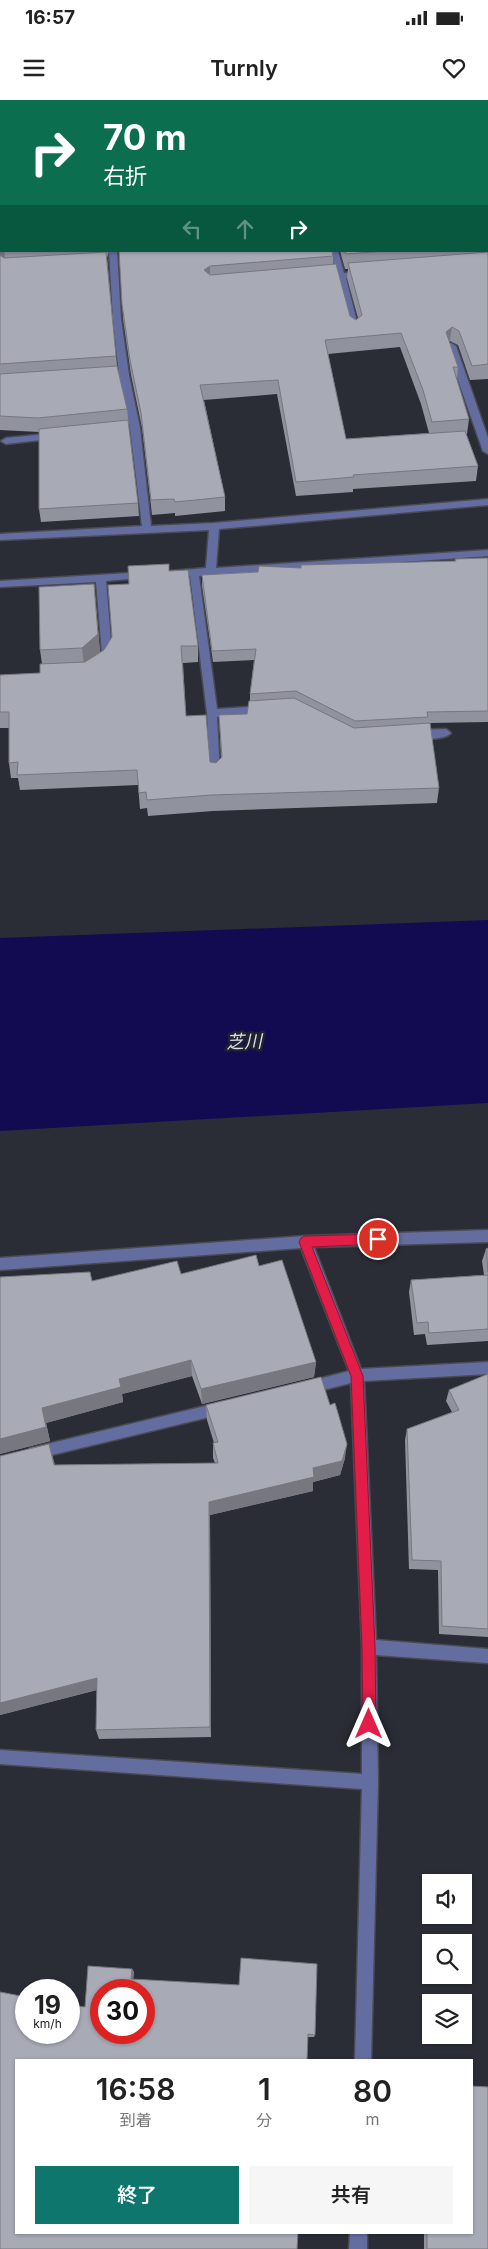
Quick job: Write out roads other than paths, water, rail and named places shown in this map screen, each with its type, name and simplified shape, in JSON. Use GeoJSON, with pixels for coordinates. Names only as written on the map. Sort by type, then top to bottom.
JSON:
{"type":"FeatureCollection","features":[{"type":"Feature","properties":{"kind":"street"},"geometry":{"type":"LineString","coordinates":[[113,252],[109,263],[117,319],[119,375],[131,429],[147,531]]}},
{"type":"Feature","properties":{"kind":"street"},"geometry":{"type":"LineString","coordinates":[[334,252],[355,330]]}},
{"type":"Feature","properties":{"kind":"street"},"geometry":{"type":"LineString","coordinates":[[312,278],[370,273]]}},
{"type":"Feature","properties":{"kind":"street"},"geometry":{"type":"LineString","coordinates":[[451,346],[488,450]]}},
{"type":"Feature","properties":{"kind":"street"},"geometry":{"type":"LineString","coordinates":[[6,441],[61,436]]}},
{"type":"Feature","properties":{"kind":"street"},"geometry":{"type":"LineString","coordinates":[[0,537],[147,531],[488,502]]}},
{"type":"Feature","properties":{"kind":"street"},"geometry":{"type":"LineString","coordinates":[[211,571],[214,526]]}},
{"type":"Feature","properties":{"kind":"street"},"geometry":{"type":"LineString","coordinates":[[0,584],[488,553]]}},
{"type":"Feature","properties":{"kind":"street"},"geometry":{"type":"LineString","coordinates":[[194,572],[212,713],[215,773]]}},
{"type":"Feature","properties":{"kind":"street"},"geometry":{"type":"LineString","coordinates":[[93,667],[107,654],[101,578]]}},
{"type":"Feature","properties":{"kind":"street"},"geometry":{"type":"LineString","coordinates":[[212,713],[277,709]]}},
{"type":"Feature","properties":{"kind":"street"},"geometry":{"type":"LineString","coordinates":[[409,735],[446,733]]}},
{"type":"Feature","properties":{"kind":"street"},"geometry":{"type":"LineString","coordinates":[[0,1264],[305,1242],[488,1236]]}},
{"type":"Feature","properties":{"kind":"street"},"geometry":{"type":"LineString","coordinates":[[305,1242],[357,1376],[369,1647],[370,1782],[363,2059]]}},
{"type":"Feature","properties":{"kind":"street"},"geometry":{"type":"LineString","coordinates":[[290,1392],[357,1376],[488,1368]]}},
{"type":"Feature","properties":{"kind":"street"},"geometry":{"type":"LineString","coordinates":[[19,1457],[232,1406]]}},
{"type":"Feature","properties":{"kind":"street"},"geometry":{"type":"LineString","coordinates":[[369,1647],[488,1656]]}},
{"type":"Feature","properties":{"kind":"street"},"geometry":{"type":"LineString","coordinates":[[0,1757],[370,1782]]}},
{"type":"Feature","properties":{"kind":"street"},"geometry":{"type":"LineString","coordinates":[[358,2249],[359,2234]]}},
{"type":"Feature","properties":{"kind":"water","name":"芝川"},"geometry":{"type":"Polygon","coordinates":[[[488,920],[488,1103],[0,1131],[0,938],[488,920]]]}}]}
